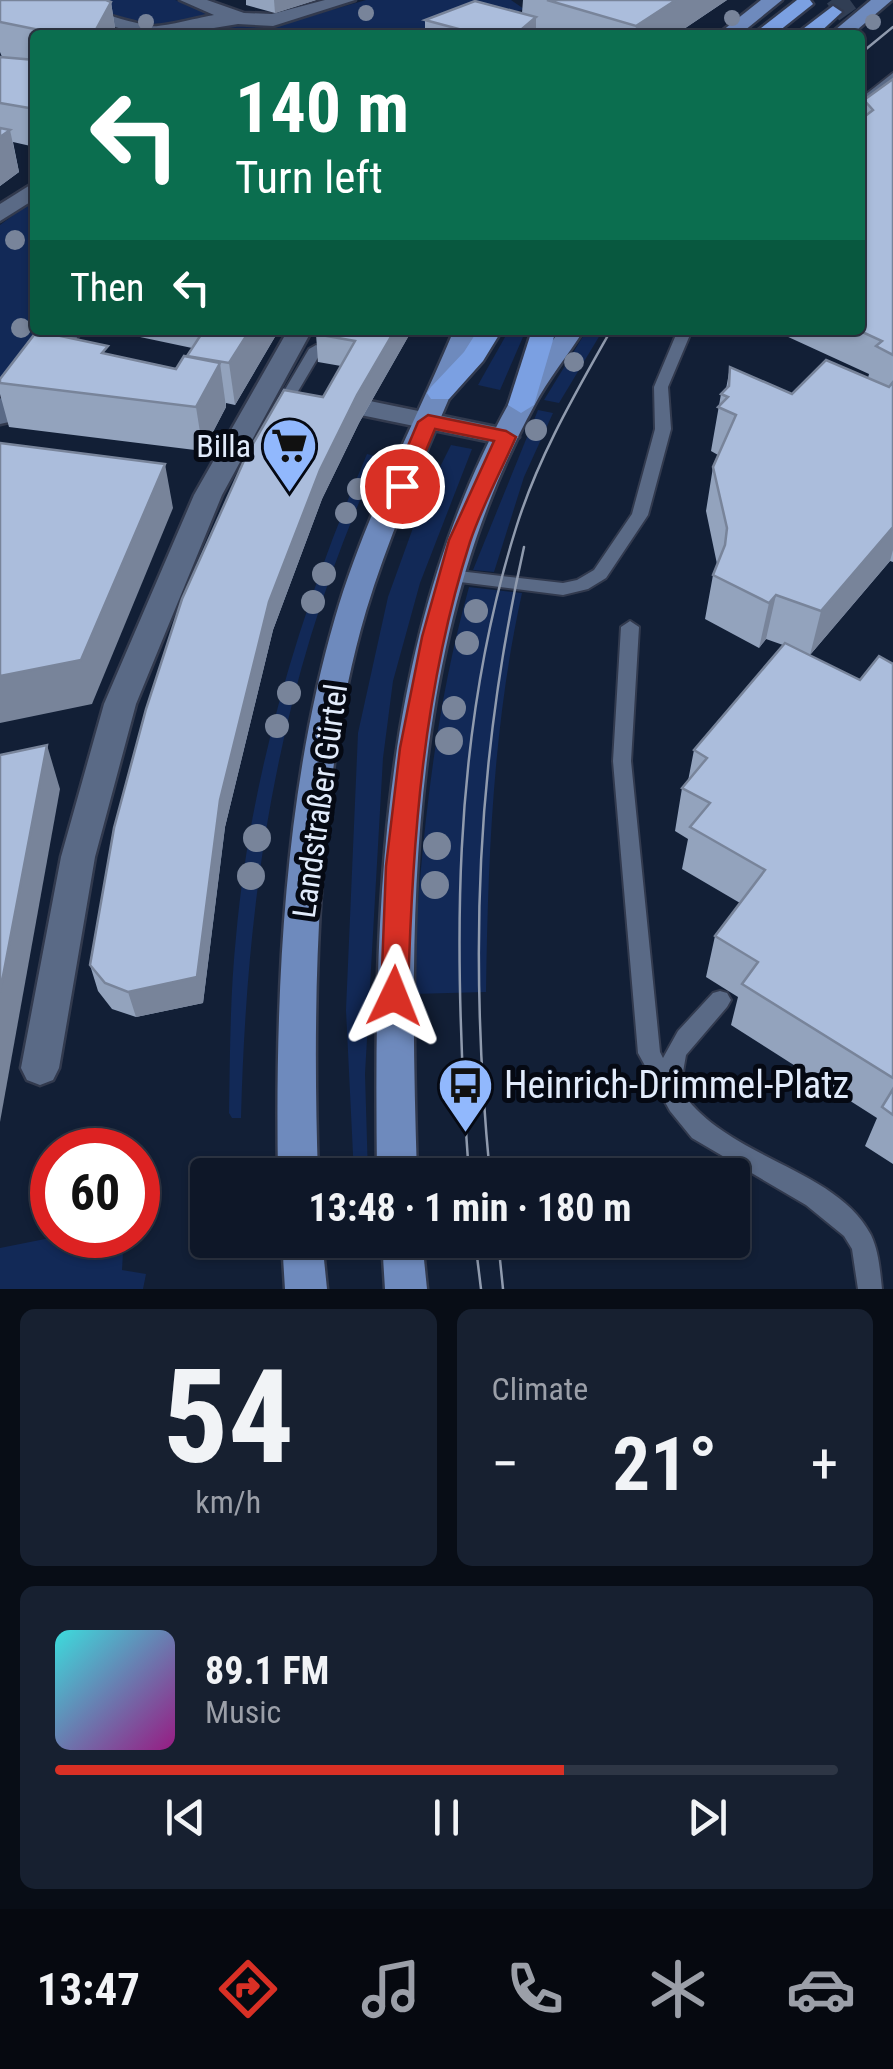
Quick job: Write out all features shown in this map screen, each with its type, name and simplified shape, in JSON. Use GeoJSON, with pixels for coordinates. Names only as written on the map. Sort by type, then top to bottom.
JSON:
{"type":"FeatureCollection","features":[{"type":"Feature","properties":{"kind":"highway"},"geometry":{"type":"LineString","coordinates":[[769,30],[804,4]]}},
{"type":"Feature","properties":{"kind":"highway"},"geometry":{"type":"LineString","coordinates":[[811,30],[833,12]]}},
{"type":"Feature","properties":{"kind":"highway"},"geometry":{"type":"LineString","coordinates":[[440,393],[474,356],[487,335]]}},
{"type":"Feature","properties":{"kind":"highway"},"geometry":{"type":"LineString","coordinates":[[521,405],[542,335]]}},
{"type":"Feature","properties":{"kind":"main road"},"geometry":{"type":"LineString","coordinates":[[734,30],[773,0]]}},
{"type":"Feature","properties":{"kind":"main road"},"geometry":{"type":"LineString","coordinates":[[845,30],[883,0]]}},
{"type":"Feature","properties":{"kind":"main road","name":"Landstraßer Gürtel"},"geometry":{"type":"LineString","coordinates":[[297,1158],[294,1073],[298,976],[320,748],[333,684],[362,582],[464,335]]}},
{"type":"Feature","properties":{"kind":"main road"},"geometry":{"type":"LineString","coordinates":[[396,1158],[398,866],[412,748],[460,540],[521,405],[569,335]]}},
{"type":"Feature","properties":{"kind":"main road"},"geometry":{"type":"LineString","coordinates":[[303,1258],[306,1289]]}},
{"type":"Feature","properties":{"kind":"main road"},"geometry":{"type":"LineString","coordinates":[[403,1258],[406,1289]]}},
{"type":"Feature","properties":{"kind":"street"},"geometry":{"type":"LineString","coordinates":[[42,0],[143,30]]}},
{"type":"Feature","properties":{"kind":"street"},"geometry":{"type":"LineString","coordinates":[[189,0],[242,19]]}},
{"type":"Feature","properties":{"kind":"street"},"geometry":{"type":"LineString","coordinates":[[171,30],[204,21],[291,17],[346,0]]}},
{"type":"Feature","properties":{"kind":"street"},"geometry":{"type":"LineString","coordinates":[[0,214],[30,193]]}},
{"type":"Feature","properties":{"kind":"street"},"geometry":{"type":"LineString","coordinates":[[0,416],[67,335]]}},
{"type":"Feature","properties":{"kind":"street"},"geometry":{"type":"LineString","coordinates":[[40,1068],[78,857],[120,704],[178,589],[208,495],[308,339]]}},
{"type":"Feature","properties":{"kind":"street"},"geometry":{"type":"LineString","coordinates":[[277,392],[322,400]]}},
{"type":"Feature","properties":{"kind":"street"},"geometry":{"type":"LineString","coordinates":[[365,408],[506,437]]}},
{"type":"Feature","properties":{"kind":"lane"},"geometry":{"type":"LineString","coordinates":[[865,101],[893,76]]}},
{"type":"Feature","properties":{"kind":"lane"},"geometry":{"type":"LineString","coordinates":[[450,576],[563,589],[582,585],[600,574],[640,515],[662,428],[661,387],[682,335]]}},
{"type":"Feature","properties":{"kind":"lane"},"geometry":{"type":"LineString","coordinates":[[630,628],[622,761],[649,1053],[672,1095],[697,1128],[756,1167],[843,1214],[862,1243],[870,1289]]}},
{"type":"Feature","properties":{"kind":"lane"},"geometry":{"type":"LineString","coordinates":[[672,1095],[668,1067],[677,1048],[720,1000]]}},
{"type":"Feature","properties":{"kind":"shaded area"},"geometry":{"type":"Polygon","coordinates":[[[62,0],[175,0],[213,10],[236,26],[282,24],[366,0],[511,0],[524,9],[463,30],[153,30],[62,0]]]}},
{"type":"Feature","properties":{"kind":"shaded area"},"geometry":{"type":"Polygon","coordinates":[[[30,203],[30,335],[51,335],[0,397],[0,225],[30,203]]]}},
{"type":"Feature","properties":{"kind":"shaded area"},"geometry":{"type":"Polygon","coordinates":[[[506,335],[524,335],[500,390],[478,385],[506,335]]]}},
{"type":"Feature","properties":{"kind":"shaded area"},"geometry":{"type":"Polygon","coordinates":[[[584,335],[600,335],[559,403],[544,400],[584,335]]]}},
{"type":"Feature","properties":{"kind":"shaded area"},"geometry":{"type":"Polygon","coordinates":[[[538,410],[553,413],[524,477],[494,572],[473,570],[538,410]]]}},
{"type":"Feature","properties":{"kind":"shaded area"},"geometry":{"type":"Polygon","coordinates":[[[451,445],[472,449],[420,583],[393,681],[383,758],[365,1074],[367,1158],[353,1158],[346,1010],[358,733],[388,597],[422,503],[451,445]]]}},
{"type":"Feature","properties":{"kind":"shaded area"},"geometry":{"type":"Polygon","coordinates":[[[367,454],[379,457],[317,618],[275,780],[251,946],[241,1118],[232,1118],[229,1113],[234,959],[254,813],[282,691],[301,630],[367,454]]]}},
{"type":"Feature","properties":{"kind":"shaded area"},"geometry":{"type":"Polygon","coordinates":[[[469,587],[522,593],[498,742],[486,992],[412,994],[419,891],[437,738],[469,587]]]}},
{"type":"Feature","properties":{"kind":"shaded area"},"geometry":{"type":"Polygon","coordinates":[[[30,1242],[30,1258],[123,1258],[122,1270],[146,1274],[143,1289],[0,1289],[0,1248],[30,1242]]]}},
{"type":"Feature","properties":{"kind":"building"},"geometry":{"type":"Polygon","coordinates":[[[0,0],[111,2],[96,30],[39,30],[0,22],[0,0]]]}},
{"type":"Feature","properties":{"kind":"building"},"geometry":{"type":"Polygon","coordinates":[[[547,0],[676,0],[636,26],[547,0]]]}},
{"type":"Feature","properties":{"kind":"building"},"geometry":{"type":"Polygon","coordinates":[[[475,1],[536,17],[521,30],[462,30],[425,20],[475,1]]]}},
{"type":"Feature","properties":{"kind":"building"},"geometry":{"type":"Polygon","coordinates":[[[0,57],[30,60],[30,108],[0,103],[0,57]]]}},
{"type":"Feature","properties":{"kind":"building"},"geometry":{"type":"Polygon","coordinates":[[[893,79],[893,355],[876,346],[882,341],[865,333],[865,116],[873,110],[865,99],[893,79]]]}},
{"type":"Feature","properties":{"kind":"building"},"geometry":{"type":"Polygon","coordinates":[[[34,335],[56,335],[108,346],[102,353],[176,369],[184,356],[220,363],[196,407],[0,383],[34,335]]]}},
{"type":"Feature","properties":{"kind":"building"},"geometry":{"type":"Polygon","coordinates":[[[201,335],[247,335],[229,363],[187,356],[201,335]]]}},
{"type":"Feature","properties":{"kind":"building"},"geometry":{"type":"Polygon","coordinates":[[[322,335],[392,335],[320,470],[269,602],[220,800],[197,977],[128,992],[105,983],[90,965],[114,828],[146,709],[182,599],[247,454],[284,390],[323,397],[355,341],[322,335]]]}},
{"type":"Feature","properties":{"kind":"building"},"geometry":{"type":"Polygon","coordinates":[[[826,360],[889,387],[893,382],[893,527],[821,611],[776,595],[769,603],[713,575],[727,528],[713,467],[736,415],[718,407],[728,397],[721,394],[729,386],[730,367],[792,394],[826,360]]]}},
{"type":"Feature","properties":{"kind":"building"},"geometry":{"type":"Polygon","coordinates":[[[0,443],[165,464],[81,660],[0,676],[0,443]]]}},
{"type":"Feature","properties":{"kind":"building"},"geometry":{"type":"Polygon","coordinates":[[[785,643],[860,680],[879,656],[893,664],[893,1078],[742,984],[758,962],[715,936],[765,870],[690,827],[710,803],[682,788],[707,758],[694,750],[785,643]]]}},
{"type":"Feature","properties":{"kind":"building"},"geometry":{"type":"Polygon","coordinates":[[[47,745],[0,992],[0,755],[47,745]]]}},
{"type":"Feature","properties":{"kind":"building"},"geometry":{"type":"Polygon","coordinates":[[[893,1089],[893,1115],[882,1107],[893,1089]]]}},
{"type":"Feature","properties":{"kind":"tunnel"},"geometry":{"type":"LineString","coordinates":[[833,12],[850,0]]}},
{"type":"Feature","properties":{"kind":"tram line"},"geometry":{"type":"LineString","coordinates":[[865,50],[893,27]]}},
{"type":"Feature","properties":{"kind":"tram line"},"geometry":{"type":"LineString","coordinates":[[468,1158],[459,930],[468,768],[479,687],[494,607],[525,502],[558,426],[608,335]]}},
{"type":"Feature","properties":{"kind":"tram line"},"geometry":{"type":"LineString","coordinates":[[489,1158],[480,1015],[481,860],[495,704],[524,547]]}},
{"type":"Feature","properties":{"kind":"tram line"},"geometry":{"type":"LineString","coordinates":[[477,1258],[481,1289]]}},
{"type":"Feature","properties":{"kind":"tram line"},"geometry":{"type":"LineString","coordinates":[[500,1258],[503,1289]]}},
{"type":"Feature","properties":{"kind":"place","name":"Billa"},"geometry":{"type":"Point","coordinates":[290,495]}},
{"type":"Feature","properties":{"kind":"place","name":"Heinrich-Drimmel-Platz"},"geometry":{"type":"Point","coordinates":[465,1134]}},
{"type":"Feature","properties":{"kind":"route"},"geometry":{"type":"LineString","coordinates":[[394,996],[398,866],[412,748],[434,637],[460,540],[506,437],[428,422],[402,486]]}}]}
